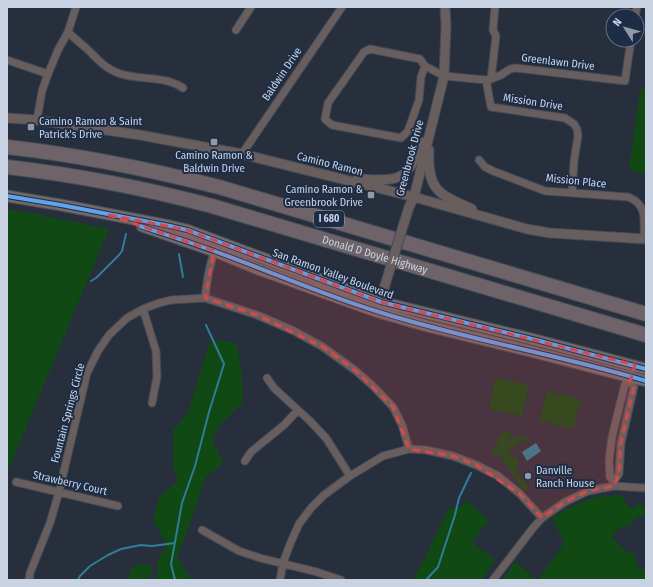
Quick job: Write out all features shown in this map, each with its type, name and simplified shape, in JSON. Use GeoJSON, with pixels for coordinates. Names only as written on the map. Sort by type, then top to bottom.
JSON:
{"type":"FeatureCollection","features":[{"type":"Feature","properties":{"kind":"highway","name":"Donald D Doyle Highway"},"geometry":{"type":"LineString","coordinates":[[7,147],[64,154],[116,163],[219,187],[646,314]]}},
{"type":"Feature","properties":{"kind":"highway","name":"Donald D Doyle Highway"},"geometry":{"type":"LineString","coordinates":[[7,167],[114,183],[163,193],[212,206],[646,335]]}},
{"type":"Feature","properties":{"kind":"main road","name":"San Ramon Valley Boulevard"},"geometry":{"type":"LineString","coordinates":[[7,196],[187,230],[216,246],[427,326],[631,379],[646,381]]}},
{"type":"Feature","properties":{"kind":"main road","name":"San Ramon Valley Boulevard"},"geometry":{"type":"LineString","coordinates":[[380,307],[438,315],[646,369]]}},
{"type":"Feature","properties":{"kind":"street"},"geometry":{"type":"LineString","coordinates":[[37,120],[42,91],[58,50],[68,32],[76,7]]}},
{"type":"Feature","properties":{"kind":"street"},"geometry":{"type":"LineString","coordinates":[[236,30],[252,7]]}},
{"type":"Feature","properties":{"kind":"street","name":"Baldwin Drive"},"geometry":{"type":"LineString","coordinates":[[242,154],[342,7]]}},
{"type":"Feature","properties":{"kind":"street","name":"Greenbrook Drive"},"geometry":{"type":"LineString","coordinates":[[380,307],[385,285],[404,223],[414,197],[444,76],[446,7]]}},
{"type":"Feature","properties":{"kind":"street"},"geometry":{"type":"LineString","coordinates":[[425,66],[421,77],[419,100],[408,131],[400,138],[332,125],[325,119],[328,103],[364,52],[370,49],[420,59],[425,66],[444,76],[488,80],[496,36],[493,30],[495,7]]}},
{"type":"Feature","properties":{"kind":"street"},"geometry":{"type":"LineString","coordinates":[[68,32],[107,68],[138,78],[168,81],[183,88]]}},
{"type":"Feature","properties":{"kind":"street","name":"Greenlawn Drive"},"geometry":{"type":"LineString","coordinates":[[488,80],[501,75],[510,69],[516,68],[625,81],[629,48]]}},
{"type":"Feature","properties":{"kind":"street"},"geometry":{"type":"LineString","coordinates":[[7,60],[48,74]]}},
{"type":"Feature","properties":{"kind":"street","name":"Mission Drive"},"geometry":{"type":"LineString","coordinates":[[488,80],[491,107],[565,118],[574,124],[577,129],[578,136],[574,161],[572,193]]}},
{"type":"Feature","properties":{"kind":"street","name":"Camino Ramon"},"geometry":{"type":"LineString","coordinates":[[7,118],[37,120],[140,135],[242,154],[414,197],[504,223],[550,234],[645,239]]}},
{"type":"Feature","properties":{"kind":"street"},"geometry":{"type":"LineString","coordinates":[[343,179],[385,180],[404,174],[430,132]]}},
{"type":"Feature","properties":{"kind":"street"},"geometry":{"type":"LineString","coordinates":[[430,132],[429,165],[433,184],[449,199],[504,223]]}},
{"type":"Feature","properties":{"kind":"street","name":"Mission Place"},"geometry":{"type":"LineString","coordinates":[[479,160],[493,171],[545,191],[628,197],[637,201],[644,213],[645,239]]}},
{"type":"Feature","properties":{"kind":"street"},"geometry":{"type":"LineString","coordinates":[[204,298],[211,259],[216,246]]}},
{"type":"Feature","properties":{"kind":"street","name":"Fountain Springs Circle"},"geometry":{"type":"LineString","coordinates":[[29,580],[30,573],[50,524],[90,368],[98,351],[109,335],[127,318],[142,309],[159,302],[204,298],[257,315],[294,331],[323,347],[356,371],[393,407],[402,425],[409,449]]}},
{"type":"Feature","properties":{"kind":"street"},"geometry":{"type":"LineString","coordinates":[[142,309],[156,351],[157,376],[152,403]]}},
{"type":"Feature","properties":{"kind":"street"},"geometry":{"type":"LineString","coordinates":[[614,483],[610,476],[609,461],[612,437],[625,384],[631,379],[635,365]]}},
{"type":"Feature","properties":{"kind":"street"},"geometry":{"type":"LineString","coordinates":[[267,378],[274,388],[326,438],[350,476]]}},
{"type":"Feature","properties":{"kind":"street"},"geometry":{"type":"LineString","coordinates":[[614,483],[619,474],[621,443],[634,386],[631,379]]}},
{"type":"Feature","properties":{"kind":"street"},"geometry":{"type":"LineString","coordinates":[[245,461],[251,452],[284,425],[298,410]]}},
{"type":"Feature","properties":{"kind":"street"},"geometry":{"type":"LineString","coordinates":[[280,580],[283,563],[290,544],[299,524],[310,508],[324,495],[350,476],[383,456],[409,449],[426,450],[453,456],[498,476],[520,494],[542,518]]}},
{"type":"Feature","properties":{"kind":"street","name":"Strawberry Court"},"geometry":{"type":"LineString","coordinates":[[16,482],[118,506]]}},
{"type":"Feature","properties":{"kind":"street"},"geometry":{"type":"LineString","coordinates":[[493,580],[542,518],[565,502],[588,491],[614,483],[646,488]]}},
{"type":"Feature","properties":{"kind":"street"},"geometry":{"type":"LineString","coordinates":[[202,530],[239,551],[341,580]]}},
{"type":"Feature","properties":{"kind":"highlighted area"},"geometry":{"type":"Polygon","coordinates":[[[109,215],[187,230],[381,302],[635,365],[630,382],[634,387],[621,443],[619,474],[614,486],[588,491],[565,502],[542,518],[520,494],[476,465],[453,456],[409,449],[393,407],[356,371],[323,347],[257,315],[205,298],[214,251],[109,215]]]}},
{"type":"Feature","properties":{"kind":"green space"},"geometry":{"type":"Polygon","coordinates":[[[646,86],[646,175],[629,169],[640,92],[646,86]]]}},
{"type":"Feature","properties":{"kind":"green space"},"geometry":{"type":"Polygon","coordinates":[[[7,209],[109,229],[7,473],[7,209]]]}},
{"type":"Feature","properties":{"kind":"green space"},"geometry":{"type":"Polygon","coordinates":[[[220,340],[237,344],[241,369],[243,402],[218,427],[212,439],[223,463],[206,477],[191,522],[177,556],[191,580],[157,580],[158,559],[167,545],[153,520],[160,495],[177,483],[173,462],[173,430],[188,413],[209,344],[220,340]]]}},
{"type":"Feature","properties":{"kind":"green space"},"geometry":{"type":"Polygon","coordinates":[[[495,378],[529,385],[522,416],[489,409],[495,378]]]}},
{"type":"Feature","properties":{"kind":"green space"},"geometry":{"type":"Polygon","coordinates":[[[547,391],[581,399],[573,429],[540,421],[547,391]]]}},
{"type":"Feature","properties":{"kind":"green space"},"geometry":{"type":"Polygon","coordinates":[[[510,431],[512,437],[508,439],[509,442],[518,436],[527,436],[529,440],[526,443],[524,440],[508,451],[513,458],[516,456],[519,460],[518,461],[520,464],[515,468],[529,487],[524,491],[498,453],[493,455],[492,453],[493,449],[497,446],[500,436],[505,432],[510,431]]]}},
{"type":"Feature","properties":{"kind":"green space"},"geometry":{"type":"Polygon","coordinates":[[[621,496],[632,510],[639,503],[646,509],[646,514],[635,517],[632,523],[627,527],[623,525],[611,537],[629,553],[631,552],[636,555],[637,565],[646,570],[646,580],[538,580],[564,542],[552,518],[569,508],[595,497],[621,496]]]}},
{"type":"Feature","properties":{"kind":"green space"},"geometry":{"type":"Polygon","coordinates":[[[467,501],[489,520],[472,542],[495,560],[482,580],[412,580],[423,562],[448,509],[459,508],[467,501]]]}},
{"type":"Feature","properties":{"kind":"green space"},"geometry":{"type":"Polygon","coordinates":[[[515,562],[538,580],[502,580],[515,562]]]}},
{"type":"Feature","properties":{"kind":"green space"},"geometry":{"type":"Polygon","coordinates":[[[139,564],[148,565],[153,569],[149,580],[128,580],[131,568],[139,564]]]}},
{"type":"Feature","properties":{"kind":"water"},"geometry":{"type":"Polygon","coordinates":[[[536,443],[541,451],[527,461],[522,452],[536,443]]]}},
{"type":"Feature","properties":{"kind":"waterway"},"geometry":{"type":"LineString","coordinates":[[91,281],[96,278],[122,251],[126,234]]}},
{"type":"Feature","properties":{"kind":"waterway"},"geometry":{"type":"LineString","coordinates":[[179,254],[183,277]]}},
{"type":"Feature","properties":{"kind":"waterway"},"geometry":{"type":"LineString","coordinates":[[175,580],[171,564],[182,503],[195,466],[209,412],[224,364],[206,325]]}},
{"type":"Feature","properties":{"kind":"waterway"},"geometry":{"type":"LineString","coordinates":[[426,580],[438,567],[459,498],[471,473]]}},
{"type":"Feature","properties":{"kind":"waterway"},"geometry":{"type":"LineString","coordinates":[[78,580],[90,566],[121,549],[141,545],[152,546],[175,543]]}},
{"type":"Feature","properties":{"kind":"cycle path"},"geometry":{"type":"LineString","coordinates":[[7,196],[187,230],[381,302],[646,369]]}},
{"type":"Feature","properties":{"kind":"cycle path"},"geometry":{"type":"LineString","coordinates":[[140,226],[205,248],[317,291],[379,312],[445,331],[613,371],[646,381]]}},
{"type":"Feature","properties":{"kind":"place","name":"Camino Ramon & Saint Patrick's Drive"},"geometry":{"type":"Point","coordinates":[31,127]}},
{"type":"Feature","properties":{"kind":"place","name":"Camino Ramon & Baldwin Drive"},"geometry":{"type":"Point","coordinates":[214,142]}},
{"type":"Feature","properties":{"kind":"place","name":"Camino Ramon & Greenbrook Drive"},"geometry":{"type":"Point","coordinates":[371,195]}},
{"type":"Feature","properties":{"kind":"place","name":"Danville Ranch House"},"geometry":{"type":"Point","coordinates":[528,476]}}]}
